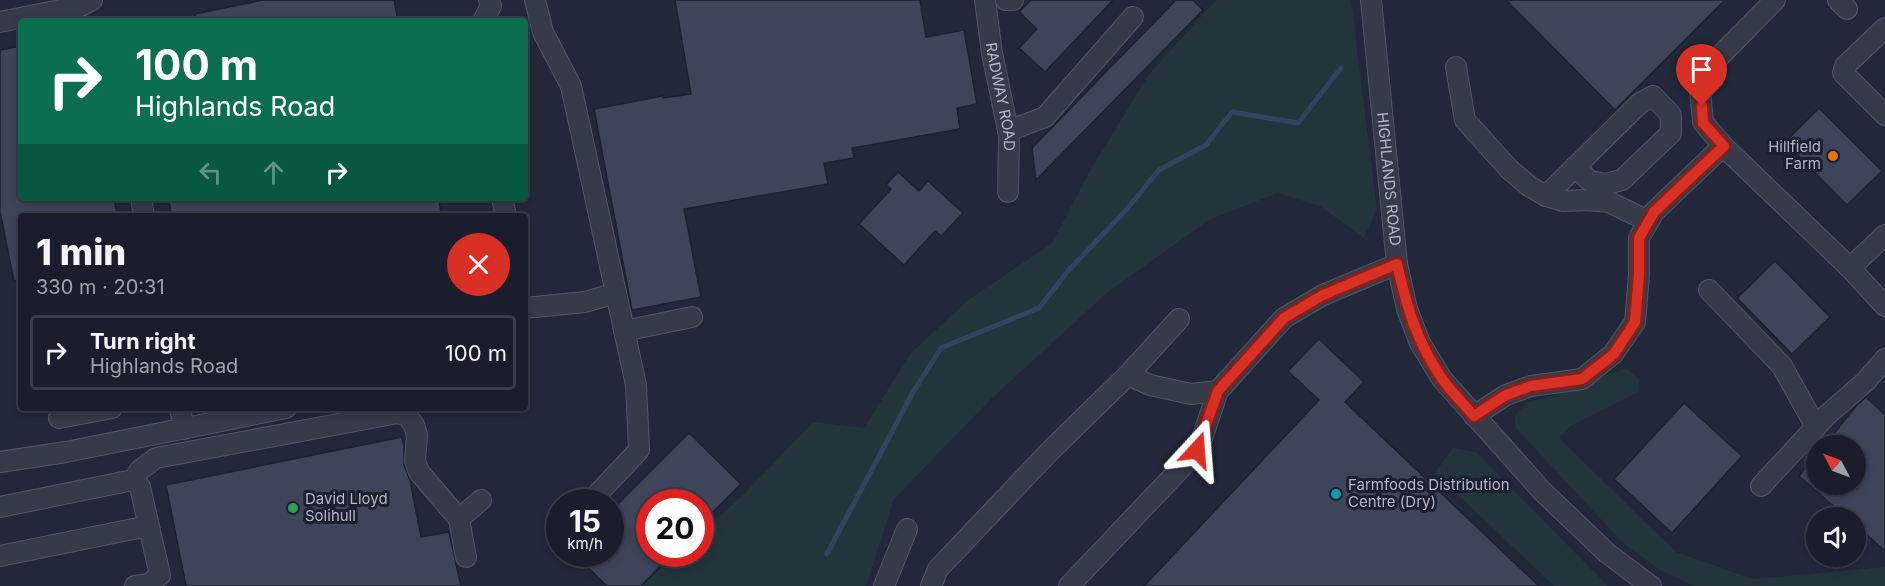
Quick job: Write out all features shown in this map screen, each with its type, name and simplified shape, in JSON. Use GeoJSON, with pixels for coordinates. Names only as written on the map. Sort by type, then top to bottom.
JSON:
{"type":"FeatureCollection","features":[{"type":"Feature","properties":{"kind":"street"},"geometry":{"type":"LineString","coordinates":[[20,18],[81,6],[92,0]]}},
{"type":"Feature","properties":{"kind":"street"},"geometry":{"type":"LineString","coordinates":[[485,18],[491,6],[489,0]]}},
{"type":"Feature","properties":{"kind":"street"},"geometry":{"type":"LineString","coordinates":[[535,0],[543,32],[571,86],[636,385],[639,450],[602,489]]}},
{"type":"Feature","properties":{"kind":"street","name":"RADWAY ROAD"},"geometry":{"type":"LineString","coordinates":[[985,0],[992,53],[1008,131],[1008,192]]}},
{"type":"Feature","properties":{"kind":"street"},"geometry":{"type":"LineString","coordinates":[[1006,0],[1013,0]]}},
{"type":"Feature","properties":{"kind":"street","name":"HIGHLANDS ROAD"},"geometry":{"type":"LineString","coordinates":[[1371,0],[1397,264],[1407,309],[1420,343],[1442,379],[1542,491],[1607,553],[1651,586]]}},
{"type":"Feature","properties":{"kind":"street"},"geometry":{"type":"LineString","coordinates":[[1774,0],[1717,59],[1701,90],[1703,123],[1850,268],[1885,306]]}},
{"type":"Feature","properties":{"kind":"street"},"geometry":{"type":"LineString","coordinates":[[1008,131],[1045,117],[1133,17]]}},
{"type":"Feature","properties":{"kind":"street"},"geometry":{"type":"LineString","coordinates":[[0,22],[18,18]]}},
{"type":"Feature","properties":{"kind":"street"},"geometry":{"type":"LineString","coordinates":[[1885,28],[1845,66],[1844,73],[1885,115]]}},
{"type":"Feature","properties":{"kind":"street"},"geometry":{"type":"LineString","coordinates":[[1456,67],[1465,120],[1509,169],[1529,186],[1546,196],[1563,201],[1609,202],[1648,221]]}},
{"type":"Feature","properties":{"kind":"street"},"geometry":{"type":"LineString","coordinates":[[1546,196],[1575,167],[1640,103],[1653,96],[1671,115],[1671,133],[1622,180],[1606,184],[1590,180],[1575,167]]}},
{"type":"Feature","properties":{"kind":"street"},"geometry":{"type":"LineString","coordinates":[[1474,416],[1506,395],[1531,386],[1582,379],[1614,354],[1635,322],[1639,238],[1654,212],[1724,146]]}},
{"type":"Feature","properties":{"kind":"street"},"geometry":{"type":"LineString","coordinates":[[1850,268],[1885,235]]}},
{"type":"Feature","properties":{"kind":"street"},"geometry":{"type":"LineString","coordinates":[[1069,586],[1197,450],[1218,391],[1284,318],[1323,295],[1397,264]]}},
{"type":"Feature","properties":{"kind":"street"},"geometry":{"type":"LineString","coordinates":[[1709,290],[1782,366],[1816,427]]}},
{"type":"Feature","properties":{"kind":"street"},"geometry":{"type":"LineString","coordinates":[[528,309],[585,302],[616,293]]}},
{"type":"Feature","properties":{"kind":"street"},"geometry":{"type":"LineString","coordinates":[[624,331],[692,317]]}},
{"type":"Feature","properties":{"kind":"street"},"geometry":{"type":"LineString","coordinates":[[931,586],[938,569],[1051,450],[1128,375],[1179,319]]}},
{"type":"Feature","properties":{"kind":"street"},"geometry":{"type":"LineString","coordinates":[[1761,486],[1816,427],[1866,381],[1885,359]]}},
{"type":"Feature","properties":{"kind":"street"},"geometry":{"type":"LineString","coordinates":[[1128,375],[1150,386],[1191,394],[1218,391]]}},
{"type":"Feature","properties":{"kind":"street"},"geometry":{"type":"LineString","coordinates":[[66,452],[58,413],[80,411]]}},
{"type":"Feature","properties":{"kind":"street"},"geometry":{"type":"LineString","coordinates":[[181,411],[184,429]]}},
{"type":"Feature","properties":{"kind":"street"},"geometry":{"type":"LineString","coordinates":[[0,462],[66,452],[271,411]]}},
{"type":"Feature","properties":{"kind":"street"},"geometry":{"type":"LineString","coordinates":[[0,507],[133,480],[140,470],[156,458],[398,413],[407,416],[414,425],[417,435],[415,461],[419,472],[459,519],[466,557]]}},
{"type":"Feature","properties":{"kind":"street"},"geometry":{"type":"LineString","coordinates":[[133,480],[140,487],[148,526],[164,581],[135,586]]}},
{"type":"Feature","properties":{"kind":"street"},"geometry":{"type":"LineString","coordinates":[[459,519],[481,500]]}},
{"type":"Feature","properties":{"kind":"street"},"geometry":{"type":"LineString","coordinates":[[0,556],[148,526]]}},
{"type":"Feature","properties":{"kind":"street"},"geometry":{"type":"LineString","coordinates":[[884,586],[907,529]]}},
{"type":"Feature","properties":{"kind":"shaded area"},"geometry":{"type":"Polygon","coordinates":[[[1216,0],[1351,0],[1377,209],[1364,238],[1320,206],[1277,193],[1209,220],[1108,292],[993,397],[894,499],[866,586],[641,586],[662,567],[714,567],[714,521],[743,495],[813,422],[864,428],[911,353],[967,301],[1052,243],[1091,169],[1149,74],[1216,0]]]}},
{"type":"Feature","properties":{"kind":"shaded area"},"geometry":{"type":"Polygon","coordinates":[[[1627,369],[1639,379],[1638,392],[1570,426],[1559,438],[1676,552],[1753,579],[1885,567],[1885,586],[1694,586],[1662,571],[1624,544],[1515,427],[1515,416],[1526,403],[1565,392],[1627,369]]]}},
{"type":"Feature","properties":{"kind":"shaded area"},"geometry":{"type":"Polygon","coordinates":[[[1453,448],[1476,452],[1608,586],[1554,586],[1435,473],[1453,448]]]}},
{"type":"Feature","properties":{"kind":"building"},"geometry":{"type":"Polygon","coordinates":[[[263,0],[394,0],[397,18],[196,18],[195,14],[263,0]]]}},
{"type":"Feature","properties":{"kind":"building"},"geometry":{"type":"Polygon","coordinates":[[[675,0],[920,0],[926,37],[964,30],[977,104],[957,108],[960,129],[852,148],[854,158],[824,163],[828,184],[684,209],[701,297],[632,310],[594,109],[663,96],[663,98],[691,94],[675,0]]]}},
{"type":"Feature","properties":{"kind":"building"},"geometry":{"type":"Polygon","coordinates":[[[1031,0],[1113,0],[1045,72],[1019,48],[1037,29],[1019,12],[1031,0]]]}},
{"type":"Feature","properties":{"kind":"building"},"geometry":{"type":"Polygon","coordinates":[[[1176,0],[1193,0],[1203,10],[1036,180],[1032,148],[1176,0]]]}},
{"type":"Feature","properties":{"kind":"building"},"geometry":{"type":"Polygon","coordinates":[[[1506,0],[1725,0],[1615,110],[1506,0]]]}},
{"type":"Feature","properties":{"kind":"building"},"geometry":{"type":"Polygon","coordinates":[[[18,47],[18,201],[114,201],[116,213],[18,213],[18,280],[14,281],[0,211],[0,50],[18,47]]]}},
{"type":"Feature","properties":{"kind":"building","name":"Hillfield Farm"},"geometry":{"type":"Polygon","coordinates":[[[1819,108],[1882,171],[1847,205],[1785,142],[1819,108]]]}},
{"type":"Feature","properties":{"kind":"building"},"geometry":{"type":"Polygon","coordinates":[[[898,172],[919,191],[928,181],[963,213],[941,236],[935,231],[904,265],[859,224],[891,189],[886,185],[898,172]]]}},
{"type":"Feature","properties":{"kind":"building"},"geometry":{"type":"Polygon","coordinates":[[[169,201],[439,201],[441,213],[171,213],[169,201]]]}},
{"type":"Feature","properties":{"kind":"building"},"geometry":{"type":"Polygon","coordinates":[[[1775,261],[1830,317],[1792,354],[1737,298],[1775,261]]]}},
{"type":"Feature","properties":{"kind":"building","name":"Farmfoods Distribution Centre (Dry)"},"geometry":{"type":"Polygon","coordinates":[[[1319,339],[1364,382],[1345,402],[1539,586],[1144,586],[1319,400],[1288,371],[1319,339]]]}},
{"type":"Feature","properties":{"kind":"building"},"geometry":{"type":"Polygon","coordinates":[[[1866,397],[1885,415],[1885,551],[1866,534],[1866,507],[1834,507],[1821,495],[1866,495],[1866,435],[1833,435],[1866,397]]]}},
{"type":"Feature","properties":{"kind":"building"},"geometry":{"type":"Polygon","coordinates":[[[1684,403],[1742,456],[1672,533],[1614,479],[1684,403]]]}},
{"type":"Feature","properties":{"kind":"building"},"geometry":{"type":"Polygon","coordinates":[[[689,433],[741,484],[714,511],[714,489],[636,489],[636,567],[659,567],[641,586],[607,586],[587,567],[624,567],[624,498],[689,433]]]}},
{"type":"Feature","properties":{"kind":"building","name":"David Lloyd Solihull"},"geometry":{"type":"Polygon","coordinates":[[[402,437],[404,465],[410,480],[421,537],[449,532],[461,586],[186,586],[166,485],[402,437]]]}},
{"type":"Feature","properties":{"kind":"building"},"geometry":{"type":"Polygon","coordinates":[[[1806,467],[1806,482],[1799,476],[1806,467]]]}},
{"type":"Feature","properties":{"kind":"waterway"},"geometry":{"type":"LineString","coordinates":[[827,554],[912,394],[941,348],[1039,308],[1068,271],[1126,210],[1159,170],[1206,145],[1232,112],[1298,123],[1341,68]]}},
{"type":"Feature","properties":{"kind":"place","name":"Hillfield Farm"},"geometry":{"type":"Point","coordinates":[1833,156]}},
{"type":"Feature","properties":{"kind":"place","name":"Farmfoods Distribution Centre (Dry)"},"geometry":{"type":"Point","coordinates":[1336,494]}},
{"type":"Feature","properties":{"kind":"place","name":"David Lloyd Solihull"},"geometry":{"type":"Point","coordinates":[293,508]}},
{"type":"Feature","properties":{"kind":"route"},"geometry":{"type":"LineString","coordinates":[[1197,450],[1218,391],[1284,318],[1323,295],[1397,264],[1407,309],[1420,343],[1442,379],[1474,416],[1506,395],[1531,386],[1582,379],[1614,354],[1635,322],[1639,238],[1654,212],[1724,146],[1703,123],[1702,106]]}}]}
